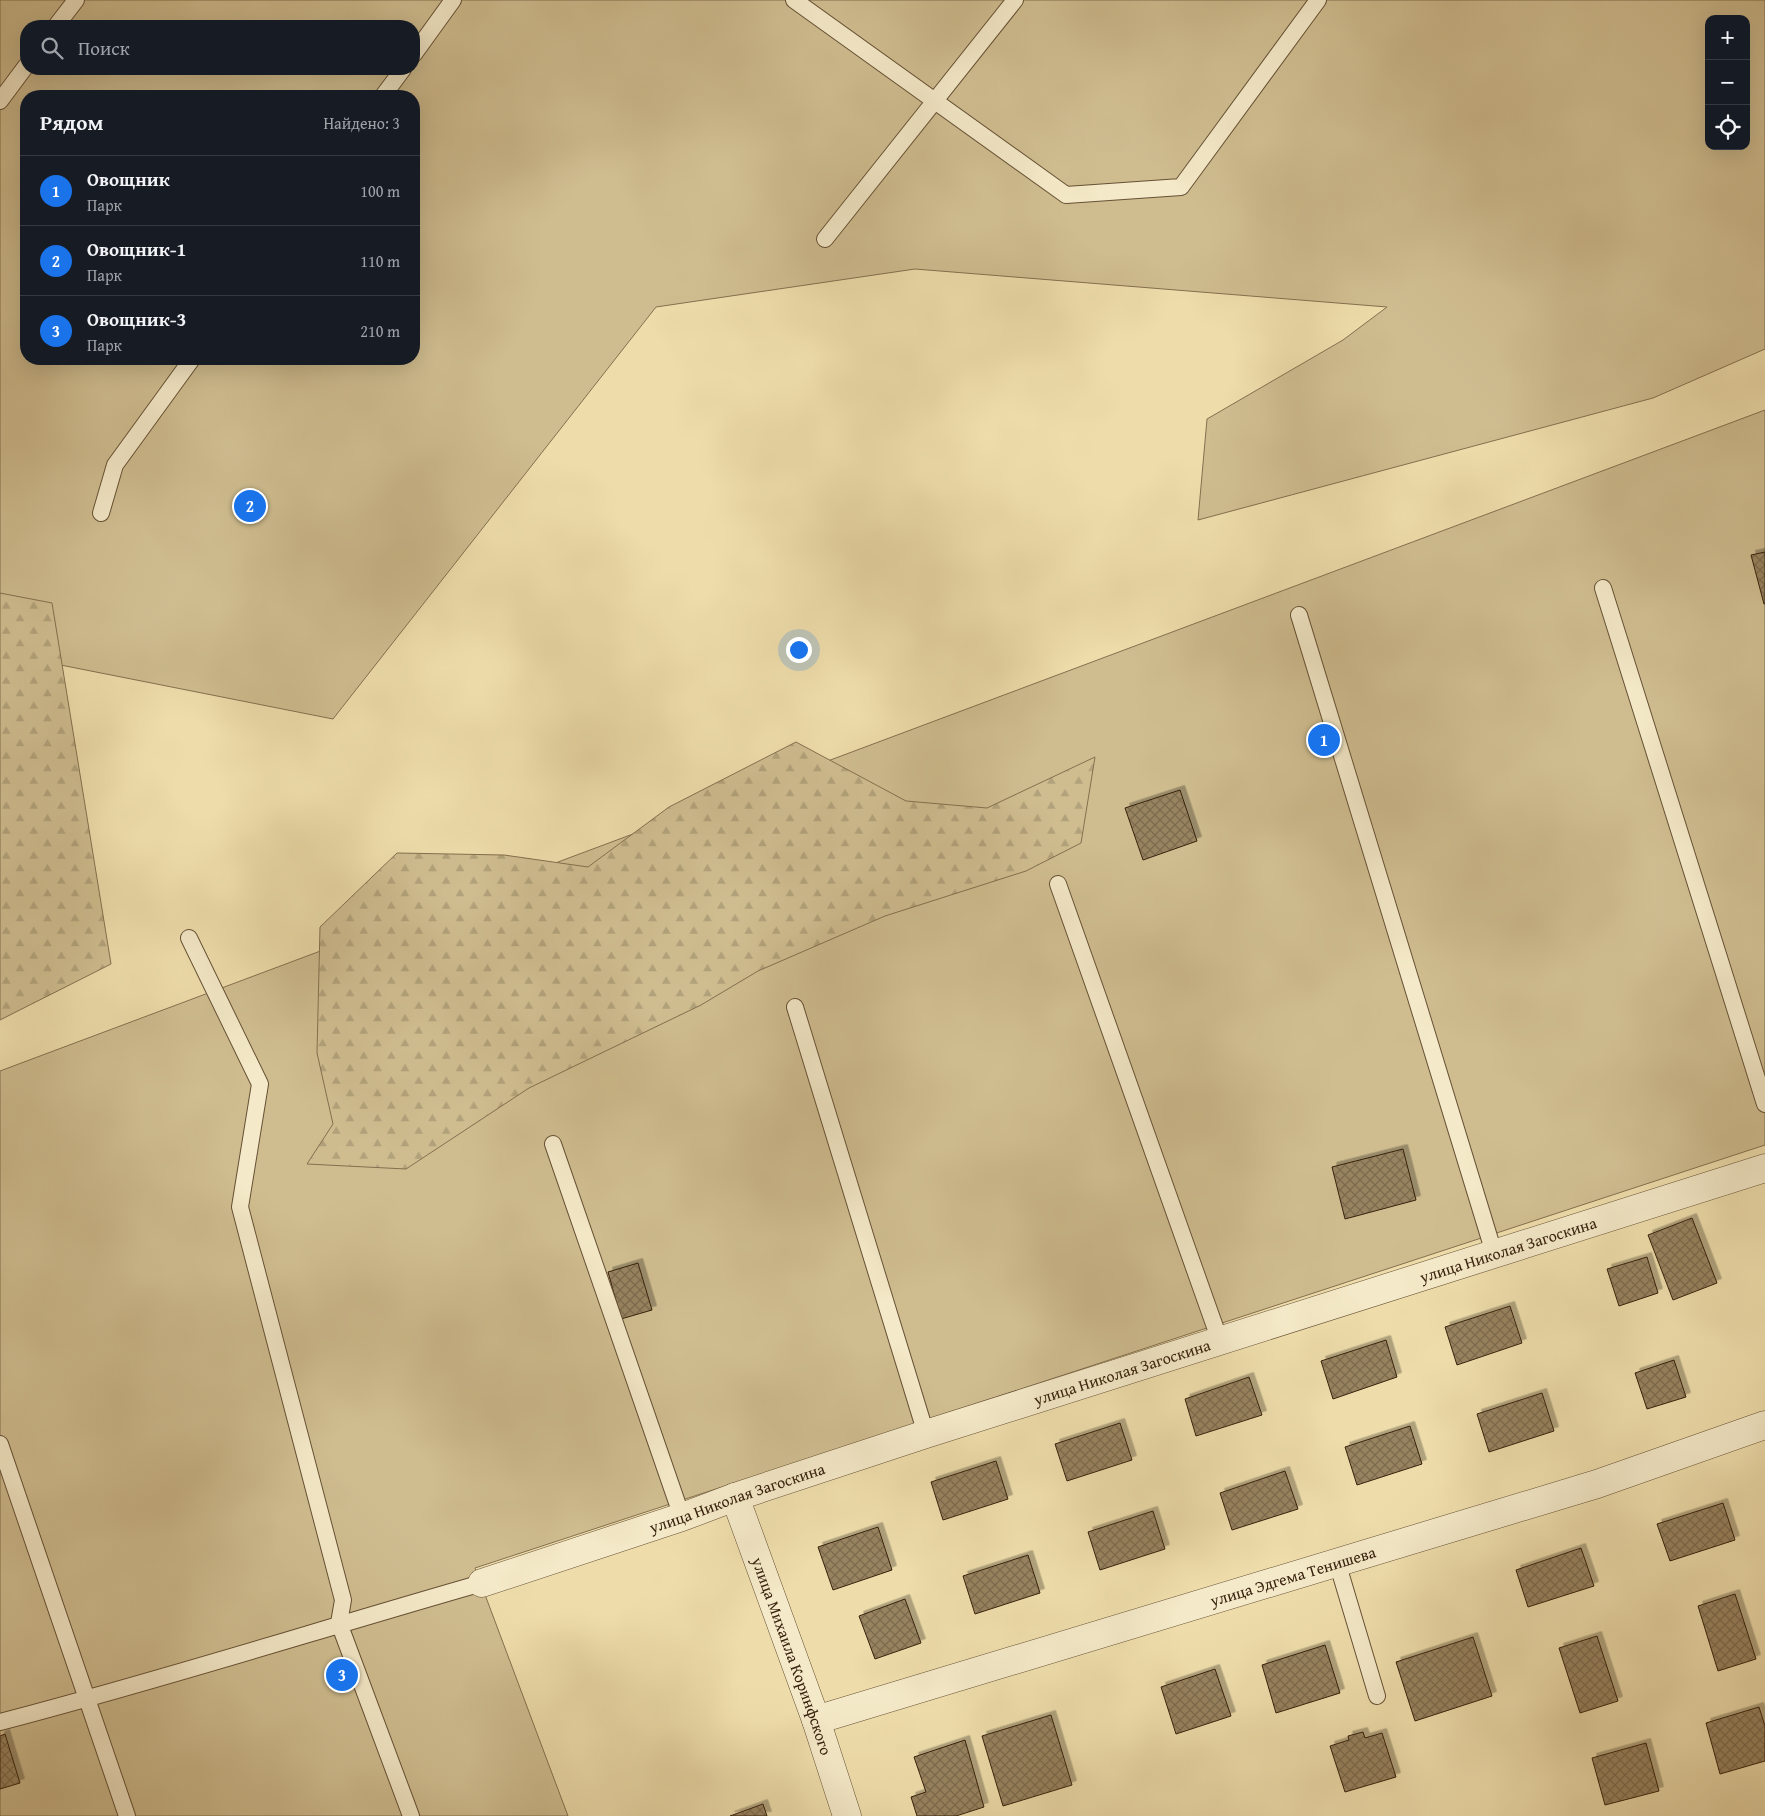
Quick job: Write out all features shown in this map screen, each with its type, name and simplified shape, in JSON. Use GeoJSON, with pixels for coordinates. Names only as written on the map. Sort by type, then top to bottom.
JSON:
{"type":"FeatureCollection","features":[{"type":"Feature","properties":{"kind":"street","name":"улица Николая Загоскина"},"geometry":{"type":"LineString","coordinates":[[482,1583],[926,1434],[1765,1168]]}},
{"type":"Feature","properties":{"kind":"street","name":"улица Эдгема Тенишева"},"geometry":{"type":"LineString","coordinates":[[816,1720],[1597,1484],[1765,1425]]}},
{"type":"Feature","properties":{"kind":"street","name":"улица Михаила Коринфского"},"geometry":{"type":"LineString","coordinates":[[735,1497],[816,1720],[847,1816]]}},
{"type":"Feature","properties":{"kind":"lane"},"geometry":{"type":"LineString","coordinates":[[61,20],[76,0]]}},
{"type":"Feature","properties":{"kind":"lane"},"geometry":{"type":"LineString","coordinates":[[420,46],[453,0]]}},
{"type":"Feature","properties":{"kind":"lane"},"geometry":{"type":"LineString","coordinates":[[794,0],[1066,194],[1181,187],[1318,0]]}},
{"type":"Feature","properties":{"kind":"lane"},"geometry":{"type":"LineString","coordinates":[[825,239],[1015,0]]}},
{"type":"Feature","properties":{"kind":"lane"},"geometry":{"type":"LineString","coordinates":[[0,101],[20,74]]}},
{"type":"Feature","properties":{"kind":"lane"},"geometry":{"type":"LineString","coordinates":[[387,90],[399,75]]}},
{"type":"Feature","properties":{"kind":"lane"},"geometry":{"type":"LineString","coordinates":[[101,512],[115,465],[188,365]]}},
{"type":"Feature","properties":{"kind":"lane"},"geometry":{"type":"LineString","coordinates":[[1603,588],[1765,1104]]}},
{"type":"Feature","properties":{"kind":"lane"},"geometry":{"type":"LineString","coordinates":[[1299,615],[1494,1253]]}},
{"type":"Feature","properties":{"kind":"lane"},"geometry":{"type":"LineString","coordinates":[[1058,884],[1220,1341]]}},
{"type":"Feature","properties":{"kind":"lane"},"geometry":{"type":"LineString","coordinates":[[189,938],[260,1084],[240,1207],[343,1600],[339,1624],[411,1816]]}},
{"type":"Feature","properties":{"kind":"lane"},"geometry":{"type":"LineString","coordinates":[[795,1008],[926,1434]]}},
{"type":"Feature","properties":{"kind":"lane"},"geometry":{"type":"LineString","coordinates":[[553,1144],[682,1517]]}},
{"type":"Feature","properties":{"kind":"lane"},"geometry":{"type":"LineString","coordinates":[[0,1444],[128,1816]]}},
{"type":"Feature","properties":{"kind":"lane"},"geometry":{"type":"LineString","coordinates":[[1337,1562],[1377,1696]]}},
{"type":"Feature","properties":{"kind":"lane"},"geometry":{"type":"LineString","coordinates":[[0,1722],[89,1699],[482,1583]]}},
{"type":"Feature","properties":{"kind":"green space"},"geometry":{"type":"Polygon","coordinates":[[[0,0],[1765,0],[1765,349],[1653,398],[1198,520],[1207,419],[1343,340],[1387,307],[915,269],[656,307],[333,719],[0,653],[0,0]]]}},
{"type":"Feature","properties":{"kind":"green space"},"geometry":{"type":"Polygon","coordinates":[[[1765,410],[1765,1145],[475,1568],[568,1816],[0,1816],[0,1071],[1765,410]]]}},
{"type":"Feature","properties":{"kind":"green space"},"geometry":{"type":"Polygon","coordinates":[[[0,593],[52,603],[111,964],[0,1020],[0,593]]]}},
{"type":"Feature","properties":{"kind":"green space"},"geometry":{"type":"Polygon","coordinates":[[[796,742],[906,801],[987,808],[1095,757],[1081,843],[1026,871],[885,916],[758,971],[701,1005],[529,1088],[406,1169],[307,1164],[333,1124],[317,1053],[320,927],[397,853],[504,855],[588,867],[669,807],[796,742]]]}},
{"type":"Feature","properties":{"kind":"building"},"geometry":{"type":"Polygon","coordinates":[[[1765,552],[1765,604],[1764,604],[1751,555],[1765,552]]]}},
{"type":"Feature","properties":{"kind":"building"},"geometry":{"type":"Polygon","coordinates":[[[1180,790],[1197,841],[1143,860],[1125,808],[1180,790]]]}},
{"type":"Feature","properties":{"kind":"building"},"geometry":{"type":"Polygon","coordinates":[[[1403,1149],[1416,1200],[1345,1219],[1332,1167],[1403,1149]]]}},
{"type":"Feature","properties":{"kind":"building"},"geometry":{"type":"Polygon","coordinates":[[[1692,1218],[1717,1283],[1673,1300],[1648,1235],[1692,1218]]]}},
{"type":"Feature","properties":{"kind":"building"},"geometry":{"type":"Polygon","coordinates":[[[1647,1257],[1658,1293],[1619,1306],[1607,1269],[1647,1257]]]}},
{"type":"Feature","properties":{"kind":"building"},"geometry":{"type":"Polygon","coordinates":[[[638,1263],[652,1310],[621,1319],[608,1272],[638,1263]]]}},
{"type":"Feature","properties":{"kind":"building"},"geometry":{"type":"Polygon","coordinates":[[[1510,1306],[1522,1343],[1457,1365],[1445,1327],[1510,1306]]]}},
{"type":"Feature","properties":{"kind":"building"},"geometry":{"type":"Polygon","coordinates":[[[1386,1340],[1397,1377],[1333,1399],[1321,1361],[1386,1340]]]}},
{"type":"Feature","properties":{"kind":"building"},"geometry":{"type":"Polygon","coordinates":[[[1674,1360],[1686,1397],[1647,1409],[1635,1373],[1674,1360]]]}},
{"type":"Feature","properties":{"kind":"building"},"geometry":{"type":"Polygon","coordinates":[[[1249,1377],[1262,1415],[1196,1436],[1185,1399],[1249,1377]]]}},
{"type":"Feature","properties":{"kind":"building"},"geometry":{"type":"Polygon","coordinates":[[[1542,1393],[1554,1431],[1489,1452],[1477,1414],[1542,1393]]]}},
{"type":"Feature","properties":{"kind":"building"},"geometry":{"type":"Polygon","coordinates":[[[1120,1423],[1132,1460],[1067,1481],[1055,1444],[1120,1423]]]}},
{"type":"Feature","properties":{"kind":"building"},"geometry":{"type":"Polygon","coordinates":[[[1410,1426],[1422,1464],[1357,1485],[1345,1447],[1410,1426]]]}},
{"type":"Feature","properties":{"kind":"building"},"geometry":{"type":"Polygon","coordinates":[[[996,1461],[1008,1499],[943,1520],[931,1482],[996,1461]]]}},
{"type":"Feature","properties":{"kind":"building"},"geometry":{"type":"Polygon","coordinates":[[[1285,1471],[1298,1509],[1232,1530],[1220,1493],[1285,1471]]]}},
{"type":"Feature","properties":{"kind":"building"},"geometry":{"type":"Polygon","coordinates":[[[1723,1503],[1735,1540],[1670,1561],[1657,1524],[1723,1503]]]}},
{"type":"Feature","properties":{"kind":"building"},"geometry":{"type":"Polygon","coordinates":[[[1153,1511],[1165,1549],[1100,1570],[1088,1532],[1153,1511]]]}},
{"type":"Feature","properties":{"kind":"building"},"geometry":{"type":"Polygon","coordinates":[[[878,1527],[892,1570],[833,1590],[818,1547],[878,1527]]]}},
{"type":"Feature","properties":{"kind":"building"},"geometry":{"type":"Polygon","coordinates":[[[1581,1548],[1594,1586],[1528,1607],[1516,1570],[1581,1548]]]}},
{"type":"Feature","properties":{"kind":"building"},"geometry":{"type":"Polygon","coordinates":[[[1028,1555],[1040,1593],[975,1614],[963,1576],[1028,1555]]]}},
{"type":"Feature","properties":{"kind":"building"},"geometry":{"type":"Polygon","coordinates":[[[1735,1594],[1756,1659],[1718,1671],[1698,1606],[1735,1594]]]}},
{"type":"Feature","properties":{"kind":"building"},"geometry":{"type":"Polygon","coordinates":[[[905,1599],[921,1643],[875,1659],[859,1616],[905,1599]]]}},
{"type":"Feature","properties":{"kind":"building"},"geometry":{"type":"Polygon","coordinates":[[[1597,1636],[1618,1701],[1580,1713],[1559,1648],[1597,1636]]]}},
{"type":"Feature","properties":{"kind":"building"},"geometry":{"type":"Polygon","coordinates":[[[1473,1637],[1492,1696],[1415,1721],[1396,1662],[1473,1637]]]}},
{"type":"Feature","properties":{"kind":"building"},"geometry":{"type":"Polygon","coordinates":[[[1325,1645],[1340,1693],[1276,1713],[1262,1665],[1325,1645]]]}},
{"type":"Feature","properties":{"kind":"building"},"geometry":{"type":"Polygon","coordinates":[[[1215,1669],[1231,1716],[1176,1734],[1161,1687],[1215,1669]]]}},
{"type":"Feature","properties":{"kind":"building"},"geometry":{"type":"Polygon","coordinates":[[[1759,1707],[1765,1726],[1765,1761],[1720,1774],[1706,1723],[1759,1707]]]}},
{"type":"Feature","properties":{"kind":"building"},"geometry":{"type":"Polygon","coordinates":[[[1051,1715],[1072,1785],[1003,1806],[982,1736],[1051,1715]]]}},
{"type":"Feature","properties":{"kind":"building"},"geometry":{"type":"Polygon","coordinates":[[[1363,1732],[1365,1738],[1382,1733],[1396,1777],[1345,1792],[1330,1746],[1349,1740],[1348,1736],[1363,1732]]]}},
{"type":"Feature","properties":{"kind":"building"},"geometry":{"type":"Polygon","coordinates":[[[5,1734],[20,1783],[0,1789],[0,1736],[5,1734]]]}},
{"type":"Feature","properties":{"kind":"building"},"geometry":{"type":"Polygon","coordinates":[[[965,1740],[984,1807],[956,1816],[917,1816],[911,1797],[926,1792],[914,1757],[965,1740]]]}},
{"type":"Feature","properties":{"kind":"building"},"geometry":{"type":"Polygon","coordinates":[[[1646,1743],[1659,1791],[1605,1805],[1592,1758],[1646,1743]]]}},
{"type":"Feature","properties":{"kind":"building"},"geometry":{"type":"Polygon","coordinates":[[[763,1804],[767,1816],[730,1816],[763,1804]]]}},
{"type":"Feature","properties":{"kind":"place","name":"Овощник-1"},"geometry":{"type":"Point","coordinates":[250,506]}},
{"type":"Feature","properties":{"kind":"place","name":"Овощник"},"geometry":{"type":"Point","coordinates":[1324,740]}},
{"type":"Feature","properties":{"kind":"place","name":"Овощник-3"},"geometry":{"type":"Point","coordinates":[342,1675]}}]}
